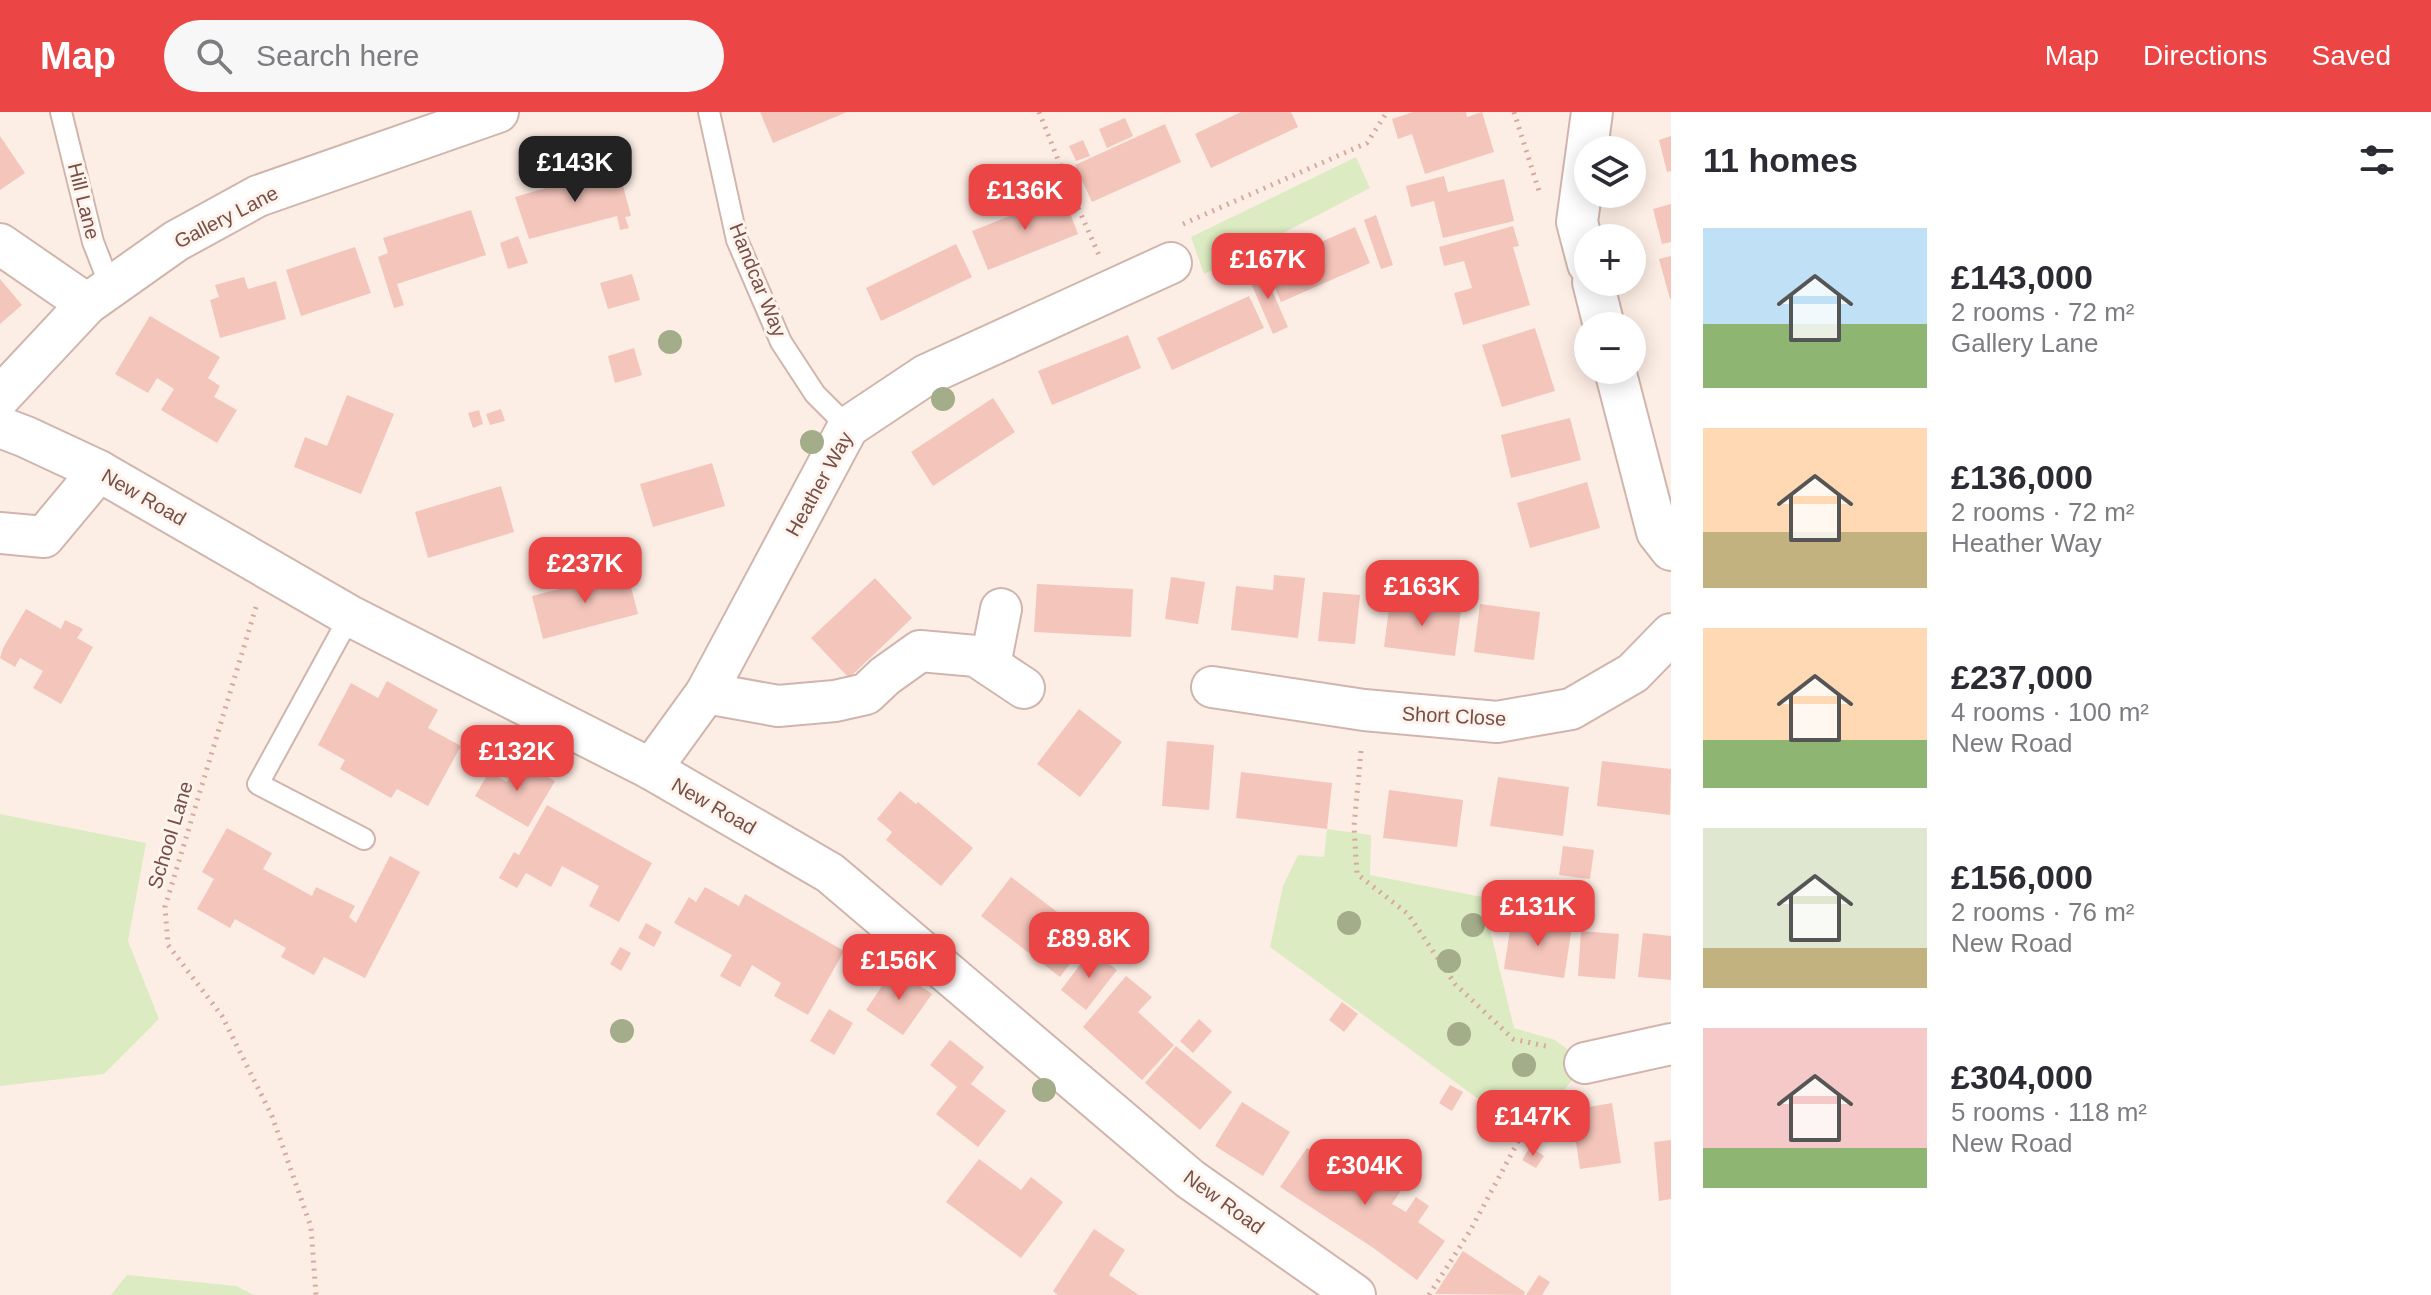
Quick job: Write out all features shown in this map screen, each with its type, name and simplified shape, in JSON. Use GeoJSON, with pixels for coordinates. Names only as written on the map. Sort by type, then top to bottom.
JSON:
{"type":"FeatureCollection","features":[{"type":"Feature","properties":{"kind":"street","name":"Gallery Lane"},"geometry":{"type":"LineString","coordinates":[[0,397],[99,296],[176,241],[258,196],[498,112]]}},
{"type":"Feature","properties":{"kind":"street"},"geometry":{"type":"LineString","coordinates":[[1578,224],[1592,112]]}},
{"type":"Feature","properties":{"kind":"street"},"geometry":{"type":"LineString","coordinates":[[0,244],[99,296]]}},
{"type":"Feature","properties":{"kind":"street","name":"Heather Way"},"geometry":{"type":"LineString","coordinates":[[651,769],[706,693],[848,427],[926,375],[1171,263]]}},
{"type":"Feature","properties":{"kind":"street"},"geometry":{"type":"LineString","coordinates":[[1619,384],[1657,532],[1671,550]]}},
{"type":"Feature","properties":{"kind":"street","name":"New Road"},"geometry":{"type":"LineString","coordinates":[[0,427],[99,471],[350,616],[651,769],[830,873],[1190,1179],[1355,1295]]}},
{"type":"Feature","properties":{"kind":"street"},"geometry":{"type":"LineString","coordinates":[[0,533],[44,537],[99,471]]}},
{"type":"Feature","properties":{"kind":"street"},"geometry":{"type":"LineString","coordinates":[[990,665],[1001,609]]}},
{"type":"Feature","properties":{"kind":"street","name":"Short Close"},"geometry":{"type":"LineString","coordinates":[[1212,687],[1364,710],[1497,722],[1571,709],[1633,673],[1671,634]]}},
{"type":"Feature","properties":{"kind":"street"},"geometry":{"type":"LineString","coordinates":[[706,693],[778,706],[835,701],[866,694],[920,651],[976,656],[1024,688]]}},
{"type":"Feature","properties":{"kind":"street"},"geometry":{"type":"LineString","coordinates":[[1585,1063],[1671,1044]]}},
{"type":"Feature","properties":{"kind":"lane","name":"Hill Lane"},"geometry":{"type":"LineString","coordinates":[[61,112],[93,242],[99,296]]}},
{"type":"Feature","properties":{"kind":"lane","name":"Handcar Way"},"geometry":{"type":"LineString","coordinates":[[709,112],[737,240],[781,342],[815,394],[848,427]]}},
{"type":"Feature","properties":{"kind":"lane"},"geometry":{"type":"LineString","coordinates":[[350,616],[258,784],[364,839]]}},
{"type":"Feature","properties":{"kind":"path"},"geometry":{"type":"LineString","coordinates":[[1039,112],[1094,244]]}},
{"type":"Feature","properties":{"kind":"path"},"geometry":{"type":"LineString","coordinates":[[1171,263],[1160,234],[1367,143],[1387,112]]}},
{"type":"Feature","properties":{"kind":"path","name":"School Lane"},"geometry":{"type":"LineString","coordinates":[[268,568],[165,907],[168,945],[222,1016],[272,1116],[311,1227],[316,1295]]}},
{"type":"Feature","properties":{"kind":"path"},"geometry":{"type":"LineString","coordinates":[[1364,710],[1354,826],[1357,874],[1408,914],[1455,984],[1513,1039],[1552,1047],[1585,1063]]}},
{"type":"Feature","properties":{"kind":"path"},"geometry":{"type":"LineString","coordinates":[[1429,1295],[1470,1231],[1520,1138]]}},
{"type":"Feature","properties":{"kind":"green space"},"geometry":{"type":"Polygon","coordinates":[[[1356,157],[1370,188],[1204,274],[1191,237],[1356,157]]]}},
{"type":"Feature","properties":{"kind":"green space"},"geometry":{"type":"Polygon","coordinates":[[[0,814],[146,843],[128,941],[159,1019],[104,1074],[0,1086],[0,814]]]}},
{"type":"Feature","properties":{"kind":"green space"},"geometry":{"type":"Polygon","coordinates":[[[1327,829],[1371,835],[1370,875],[1482,897],[1514,1028],[1555,1040],[1585,1063],[1529,1136],[1270,947],[1283,886],[1298,855],[1324,857],[1327,829]]]}},
{"type":"Feature","properties":{"kind":"green space"},"geometry":{"type":"Polygon","coordinates":[[[127,1275],[236,1286],[254,1295],[111,1295],[127,1275]]]}},
{"type":"Feature","properties":{"kind":"building"},"geometry":{"type":"Polygon","coordinates":[[[760,112],[847,112],[773,143],[760,112]]]}},
{"type":"Feature","properties":{"kind":"building"},"geometry":{"type":"Polygon","coordinates":[[[1241,112],[1291,112],[1298,127],[1211,168],[1195,134],[1241,112]]]}},
{"type":"Feature","properties":{"kind":"building"},"geometry":{"type":"Polygon","coordinates":[[[1413,112],[1466,112],[1467,117],[1482,112],[1494,152],[1425,174],[1412,134],[1398,139],[1392,119],[1413,112]]]}},
{"type":"Feature","properties":{"kind":"building"},"geometry":{"type":"Polygon","coordinates":[[[1125,118],[1133,136],[1107,148],[1099,129],[1125,118]]]}},
{"type":"Feature","properties":{"kind":"building"},"geometry":{"type":"Polygon","coordinates":[[[1165,124],[1181,162],[1092,202],[1075,165],[1165,124]]]}},
{"type":"Feature","properties":{"kind":"building"},"geometry":{"type":"Polygon","coordinates":[[[0,136],[25,173],[0,190],[0,136]]]}},
{"type":"Feature","properties":{"kind":"building"},"geometry":{"type":"Polygon","coordinates":[[[1671,136],[1671,171],[1667,172],[1659,140],[1671,136]]]}},
{"type":"Feature","properties":{"kind":"building"},"geometry":{"type":"Polygon","coordinates":[[[1083,140],[1090,156],[1076,161],[1069,146],[1083,140]]]}},
{"type":"Feature","properties":{"kind":"building"},"geometry":{"type":"Polygon","coordinates":[[[618,167],[631,216],[625,217],[629,228],[620,230],[617,216],[529,239],[515,197],[618,167]]]}},
{"type":"Feature","properties":{"kind":"building"},"geometry":{"type":"Polygon","coordinates":[[[1444,176],[1448,192],[1504,179],[1514,221],[1443,238],[1434,201],[1411,207],[1406,186],[1444,176]]]}},
{"type":"Feature","properties":{"kind":"building"},"geometry":{"type":"Polygon","coordinates":[[[1063,195],[1078,234],[988,270],[972,231],[1063,195]]]}},
{"type":"Feature","properties":{"kind":"building"},"geometry":{"type":"Polygon","coordinates":[[[1671,204],[1671,242],[1662,244],[1653,209],[1671,204]]]}},
{"type":"Feature","properties":{"kind":"building"},"geometry":{"type":"Polygon","coordinates":[[[471,210],[486,255],[397,284],[404,305],[394,308],[378,257],[388,253],[383,238],[471,210]]]}},
{"type":"Feature","properties":{"kind":"building"},"geometry":{"type":"Polygon","coordinates":[[[1376,215],[1393,265],[1381,269],[1364,220],[1376,215]]]}},
{"type":"Feature","properties":{"kind":"building"},"geometry":{"type":"Polygon","coordinates":[[[1513,226],[1519,246],[1513,247],[1530,305],[1463,325],[1454,293],[1472,288],[1464,261],[1444,266],[1439,247],[1513,226]]]}},
{"type":"Feature","properties":{"kind":"building"},"geometry":{"type":"Polygon","coordinates":[[[1355,227],[1370,263],[1281,302],[1266,266],[1355,227]]]}},
{"type":"Feature","properties":{"kind":"building"},"geometry":{"type":"Polygon","coordinates":[[[518,236],[528,263],[508,269],[500,243],[518,236]]]}},
{"type":"Feature","properties":{"kind":"building"},"geometry":{"type":"Polygon","coordinates":[[[956,244],[972,277],[881,321],[866,288],[956,244]]]}},
{"type":"Feature","properties":{"kind":"building"},"geometry":{"type":"Polygon","coordinates":[[[355,247],[371,293],[301,316],[286,270],[355,247]]]}},
{"type":"Feature","properties":{"kind":"building"},"geometry":{"type":"Polygon","coordinates":[[[1671,256],[1671,299],[1670,299],[1659,259],[1671,256]]]}},
{"type":"Feature","properties":{"kind":"building"},"geometry":{"type":"Polygon","coordinates":[[[1262,268],[1288,327],[1273,334],[1247,274],[1262,268]]]}},
{"type":"Feature","properties":{"kind":"building"},"geometry":{"type":"Polygon","coordinates":[[[632,274],[640,300],[608,309],[600,283],[632,274]]]}},
{"type":"Feature","properties":{"kind":"building"},"geometry":{"type":"Polygon","coordinates":[[[244,277],[248,289],[276,281],[286,319],[220,338],[210,300],[219,297],[215,285],[244,277]]]}},
{"type":"Feature","properties":{"kind":"building"},"geometry":{"type":"Polygon","coordinates":[[[0,279],[22,305],[0,324],[0,279]]]}},
{"type":"Feature","properties":{"kind":"building"},"geometry":{"type":"Polygon","coordinates":[[[1249,296],[1264,328],[1172,370],[1157,338],[1249,296]]]}},
{"type":"Feature","properties":{"kind":"building"},"geometry":{"type":"Polygon","coordinates":[[[150,316],[220,357],[208,378],[220,386],[214,397],[237,410],[217,443],[161,410],[174,389],[157,378],[148,393],[115,374],[150,316]]]}},
{"type":"Feature","properties":{"kind":"building"},"geometry":{"type":"Polygon","coordinates":[[[1535,328],[1555,391],[1502,407],[1482,345],[1535,328]]]}},
{"type":"Feature","properties":{"kind":"building"},"geometry":{"type":"Polygon","coordinates":[[[1128,335],[1141,368],[1052,405],[1038,371],[1128,335]]]}},
{"type":"Feature","properties":{"kind":"building"},"geometry":{"type":"Polygon","coordinates":[[[634,348],[642,375],[615,383],[608,356],[634,348]]]}},
{"type":"Feature","properties":{"kind":"building"},"geometry":{"type":"Polygon","coordinates":[[[347,395],[394,414],[361,494],[294,467],[305,437],[327,446],[347,395]]]}},
{"type":"Feature","properties":{"kind":"building"},"geometry":{"type":"Polygon","coordinates":[[[993,398],[1015,432],[933,486],[911,452],[993,398]]]}},
{"type":"Feature","properties":{"kind":"building"},"geometry":{"type":"Polygon","coordinates":[[[501,409],[505,421],[490,425],[486,414],[501,409]]]}},
{"type":"Feature","properties":{"kind":"building"},"geometry":{"type":"Polygon","coordinates":[[[479,410],[483,424],[473,428],[468,413],[479,410]]]}},
{"type":"Feature","properties":{"kind":"building"},"geometry":{"type":"Polygon","coordinates":[[[1570,418],[1581,460],[1511,478],[1501,435],[1570,418]]]}},
{"type":"Feature","properties":{"kind":"building"},"geometry":{"type":"Polygon","coordinates":[[[712,463],[725,506],[653,527],[640,484],[712,463]]]}},
{"type":"Feature","properties":{"kind":"building"},"geometry":{"type":"Polygon","coordinates":[[[1587,482],[1600,528],[1530,548],[1517,503],[1587,482]]]}},
{"type":"Feature","properties":{"kind":"building"},"geometry":{"type":"Polygon","coordinates":[[[501,486],[514,532],[428,558],[415,512],[501,486]]]}},
{"type":"Feature","properties":{"kind":"building"},"geometry":{"type":"Polygon","coordinates":[[[627,572],[638,614],[543,639],[532,596],[627,572]]]}},
{"type":"Feature","properties":{"kind":"building"},"geometry":{"type":"Polygon","coordinates":[[[1274,575],[1305,578],[1298,638],[1231,630],[1236,586],[1273,590],[1274,575]]]}},
{"type":"Feature","properties":{"kind":"building"},"geometry":{"type":"Polygon","coordinates":[[[1171,577],[1205,582],[1198,624],[1165,619],[1171,577]]]}},
{"type":"Feature","properties":{"kind":"building"},"geometry":{"type":"Polygon","coordinates":[[[875,578],[912,618],[849,678],[811,638],[875,578]]]}},
{"type":"Feature","properties":{"kind":"building"},"geometry":{"type":"Polygon","coordinates":[[[1037,584],[1133,589],[1131,637],[1034,632],[1037,584]]]}},
{"type":"Feature","properties":{"kind":"building"},"geometry":{"type":"Polygon","coordinates":[[[1323,592],[1360,595],[1355,644],[1318,641],[1323,592]]]}},
{"type":"Feature","properties":{"kind":"building"},"geometry":{"type":"Polygon","coordinates":[[[1390,601],[1461,610],[1455,656],[1384,647],[1390,601]]]}},
{"type":"Feature","properties":{"kind":"building"},"geometry":{"type":"Polygon","coordinates":[[[1480,604],[1540,612],[1534,660],[1474,652],[1480,604]]]}},
{"type":"Feature","properties":{"kind":"building"},"geometry":{"type":"Polygon","coordinates":[[[26,609],[61,629],[65,620],[83,629],[77,638],[93,647],[61,704],[33,688],[43,671],[20,658],[15,667],[0,658],[26,609]]]}},
{"type":"Feature","properties":{"kind":"building"},"geometry":{"type":"Polygon","coordinates":[[[387,681],[438,710],[428,728],[461,746],[428,806],[397,789],[391,798],[340,769],[345,760],[318,745],[351,683],[378,698],[387,681]]]}},
{"type":"Feature","properties":{"kind":"building"},"geometry":{"type":"Polygon","coordinates":[[[1079,709],[1122,742],[1080,797],[1037,764],[1079,709]]]}},
{"type":"Feature","properties":{"kind":"building"},"geometry":{"type":"Polygon","coordinates":[[[1167,741],[1214,745],[1209,810],[1162,806],[1167,741]]]}},
{"type":"Feature","properties":{"kind":"building"},"geometry":{"type":"Polygon","coordinates":[[[519,760],[555,781],[528,827],[475,796],[489,772],[507,782],[519,760]]]}},
{"type":"Feature","properties":{"kind":"building"},"geometry":{"type":"Polygon","coordinates":[[[1602,761],[1671,769],[1670,815],[1597,806],[1602,761]]]}},
{"type":"Feature","properties":{"kind":"building"},"geometry":{"type":"Polygon","coordinates":[[[1241,772],[1332,783],[1327,829],[1236,818],[1241,772]]]}},
{"type":"Feature","properties":{"kind":"building"},"geometry":{"type":"Polygon","coordinates":[[[1498,777],[1569,787],[1563,836],[1490,826],[1498,777]]]}},
{"type":"Feature","properties":{"kind":"building"},"geometry":{"type":"Polygon","coordinates":[[[1389,790],[1463,800],[1457,847],[1383,838],[1389,790]]]}},
{"type":"Feature","properties":{"kind":"building"},"geometry":{"type":"Polygon","coordinates":[[[900,791],[916,804],[918,802],[973,848],[941,886],[886,840],[892,832],[877,819],[900,791]]]}},
{"type":"Feature","properties":{"kind":"building"},"geometry":{"type":"Polygon","coordinates":[[[547,805],[652,863],[619,922],[589,906],[599,886],[562,866],[551,887],[526,873],[517,888],[499,878],[514,852],[519,855],[547,805]]]}},
{"type":"Feature","properties":{"kind":"building"},"geometry":{"type":"Polygon","coordinates":[[[227,828],[272,853],[263,869],[312,896],[316,887],[355,906],[349,917],[356,923],[390,856],[420,872],[365,978],[324,957],[314,975],[281,957],[286,948],[235,919],[230,928],[197,909],[214,879],[202,872],[227,828]]]}},
{"type":"Feature","properties":{"kind":"building"},"geometry":{"type":"Polygon","coordinates":[[[1563,846],[1594,850],[1590,879],[1559,875],[1563,846]]]}},
{"type":"Feature","properties":{"kind":"building"},"geometry":{"type":"Polygon","coordinates":[[[1011,877],[1090,937],[1060,977],[981,916],[1011,877]]]}},
{"type":"Feature","properties":{"kind":"building"},"geometry":{"type":"Polygon","coordinates":[[[705,887],[739,906],[745,894],[844,951],[808,1015],[774,996],[781,983],[752,965],[740,987],[720,976],[732,955],[674,923],[689,897],[696,902],[705,887]]]}},
{"type":"Feature","properties":{"kind":"building"},"geometry":{"type":"Polygon","coordinates":[[[1512,917],[1572,927],[1564,978],[1504,969],[1512,917]]]}},
{"type":"Feature","properties":{"kind":"building"},"geometry":{"type":"Polygon","coordinates":[[[646,923],[662,932],[654,947],[638,938],[646,923]]]}},
{"type":"Feature","properties":{"kind":"building"},"geometry":{"type":"Polygon","coordinates":[[[1581,931],[1619,934],[1615,979],[1578,976],[1581,931]]]}},
{"type":"Feature","properties":{"kind":"building"},"geometry":{"type":"Polygon","coordinates":[[[1643,933],[1671,936],[1671,980],[1638,977],[1643,933]]]}},
{"type":"Feature","properties":{"kind":"building"},"geometry":{"type":"Polygon","coordinates":[[[620,947],[631,953],[621,971],[610,964],[620,947]]]}},
{"type":"Feature","properties":{"kind":"building"},"geometry":{"type":"Polygon","coordinates":[[[1091,950],[1117,970],[1086,1010],[1061,990],[1091,950]]]}},
{"type":"Feature","properties":{"kind":"building"},"geometry":{"type":"Polygon","coordinates":[[[894,968],[932,994],[903,1035],[866,1010],[894,968]]]}},
{"type":"Feature","properties":{"kind":"building"},"geometry":{"type":"Polygon","coordinates":[[[1126,976],[1152,997],[1138,1012],[1174,1045],[1142,1080],[1083,1027],[1126,976]]]}},
{"type":"Feature","properties":{"kind":"building"},"geometry":{"type":"Polygon","coordinates":[[[1342,1002],[1358,1014],[1344,1032],[1329,1020],[1342,1002]]]}},
{"type":"Feature","properties":{"kind":"building"},"geometry":{"type":"Polygon","coordinates":[[[829,1009],[853,1023],[834,1055],[810,1041],[829,1009]]]}},
{"type":"Feature","properties":{"kind":"building"},"geometry":{"type":"Polygon","coordinates":[[[1199,1019],[1212,1031],[1193,1053],[1180,1041],[1199,1019]]]}},
{"type":"Feature","properties":{"kind":"building"},"geometry":{"type":"Polygon","coordinates":[[[950,1040],[984,1067],[971,1084],[1006,1111],[978,1147],[936,1114],[957,1087],[930,1065],[950,1040]]]}},
{"type":"Feature","properties":{"kind":"building"},"geometry":{"type":"Polygon","coordinates":[[[1176,1046],[1232,1092],[1200,1130],[1145,1083],[1176,1046]]]}},
{"type":"Feature","properties":{"kind":"building"},"geometry":{"type":"Polygon","coordinates":[[[1450,1085],[1463,1092],[1452,1111],[1439,1103],[1450,1085]]]}},
{"type":"Feature","properties":{"kind":"building"},"geometry":{"type":"Polygon","coordinates":[[[1242,1102],[1290,1132],[1263,1176],[1215,1146],[1242,1102]]]}},
{"type":"Feature","properties":{"kind":"building"},"geometry":{"type":"Polygon","coordinates":[[[1612,1103],[1621,1163],[1580,1169],[1571,1110],[1612,1103]]]}},
{"type":"Feature","properties":{"kind":"building"},"geometry":{"type":"Polygon","coordinates":[[[1330,1140],[1358,1157],[1346,1174],[1361,1185],[1374,1166],[1404,1186],[1392,1204],[1406,1212],[1416,1197],[1429,1206],[1418,1222],[1445,1241],[1417,1280],[1280,1187],[1307,1148],[1319,1156],[1330,1140]]]}},
{"type":"Feature","properties":{"kind":"building"},"geometry":{"type":"Polygon","coordinates":[[[1671,1140],[1671,1199],[1659,1201],[1654,1142],[1671,1140]]]}},
{"type":"Feature","properties":{"kind":"building"},"geometry":{"type":"Polygon","coordinates":[[[1530,1147],[1544,1156],[1536,1168],[1522,1160],[1530,1147]]]}},
{"type":"Feature","properties":{"kind":"building"},"geometry":{"type":"Polygon","coordinates":[[[979,1159],[1021,1190],[1031,1177],[1063,1202],[1021,1258],[946,1202],[979,1159]]]}},
{"type":"Feature","properties":{"kind":"building"},"geometry":{"type":"Polygon","coordinates":[[[1094,1229],[1125,1250],[1109,1275],[1139,1295],[1058,1295],[1053,1291],[1094,1229]]]}},
{"type":"Feature","properties":{"kind":"building"},"geometry":{"type":"Polygon","coordinates":[[[1463,1251],[1525,1292],[1524,1295],[1435,1294],[1463,1251]]]}},
{"type":"Feature","properties":{"kind":"building"},"geometry":{"type":"Polygon","coordinates":[[[1539,1275],[1550,1282],[1542,1295],[1526,1295],[1539,1275]]]}}]}
